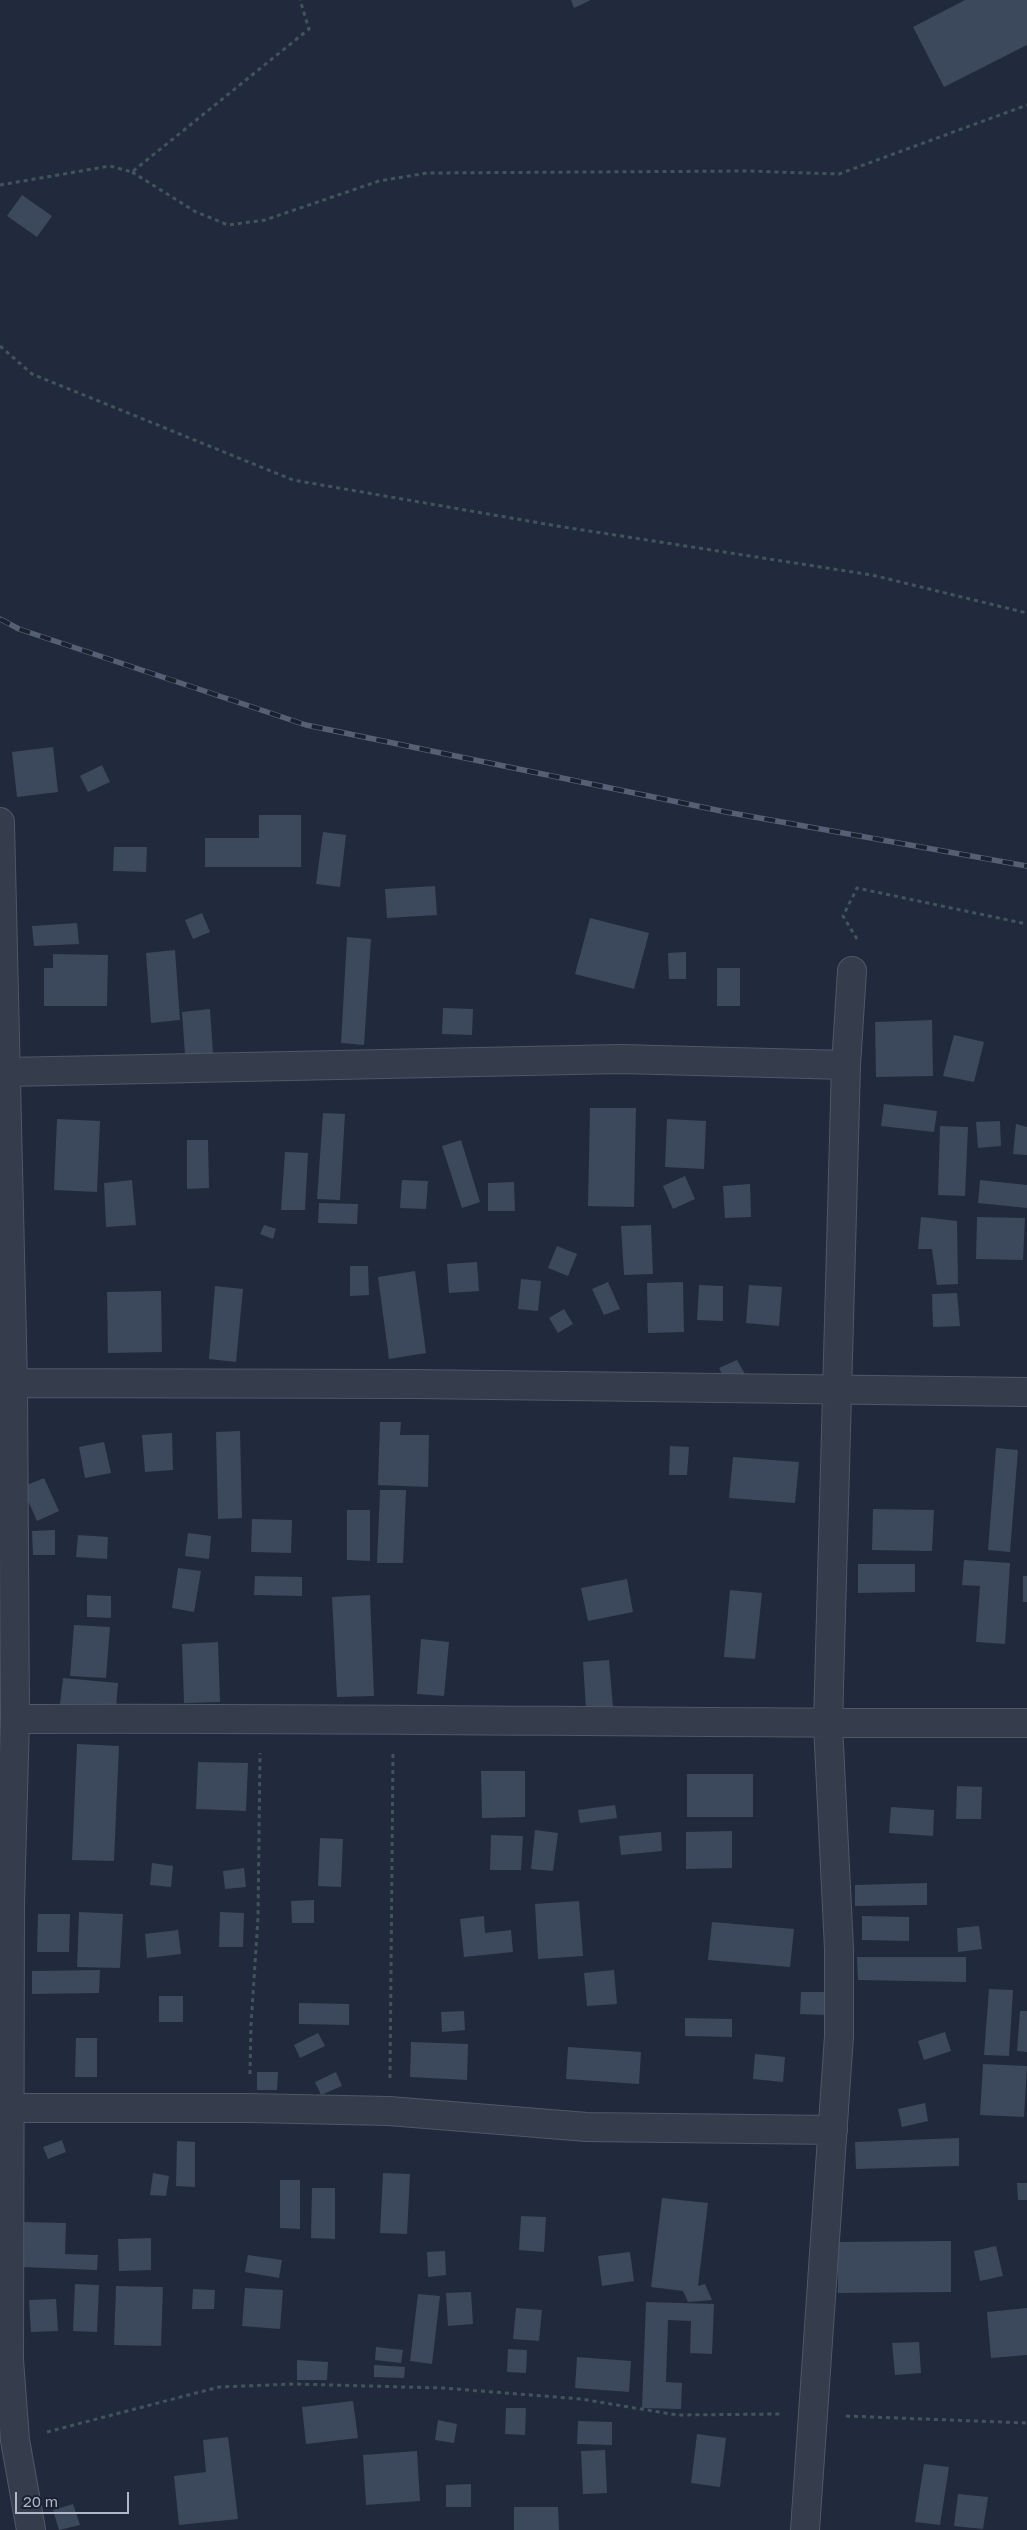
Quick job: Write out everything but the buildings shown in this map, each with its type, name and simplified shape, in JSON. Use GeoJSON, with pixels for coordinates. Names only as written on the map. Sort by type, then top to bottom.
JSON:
{"type":"FeatureCollection","features":[{"type":"Feature","properties":{"kind":"street"},"geometry":{"type":"LineString","coordinates":[[0,822],[7,1072],[7,1383],[15,1718],[4,2068],[11,2108],[8,2360],[15,2440],[31,2530]]}},
{"type":"Feature","properties":{"kind":"street"},"geometry":{"type":"LineString","coordinates":[[805,2530],[812,2414],[831,2182],[839,2036],[839,1958],[828,1724],[846,1065],[852,971]]}},
{"type":"Feature","properties":{"kind":"street"},"geometry":{"type":"LineString","coordinates":[[7,1072],[620,1058],[846,1065]]}},
{"type":"Feature","properties":{"kind":"street"},"geometry":{"type":"LineString","coordinates":[[7,1383],[414,1384],[838,1388],[1027,1392]]}},
{"type":"Feature","properties":{"kind":"street"},"geometry":{"type":"LineString","coordinates":[[15,1718],[260,1718],[394,1722],[1027,1723]]}},
{"type":"Feature","properties":{"kind":"street"},"geometry":{"type":"LineString","coordinates":[[11,2108],[250,2108],[389,2111],[587,2127],[833,2130]]}},
{"type":"Feature","properties":{"kind":"path"},"geometry":{"type":"LineString","coordinates":[[132,172],[309,29],[300,0]]}},
{"type":"Feature","properties":{"kind":"path"},"geometry":{"type":"LineString","coordinates":[[0,185],[110,166],[132,172],[196,212],[228,225],[266,220],[379,181],[427,173],[747,172],[839,174],[1027,105]]}},
{"type":"Feature","properties":{"kind":"path"},"geometry":{"type":"LineString","coordinates":[[0,346],[32,374],[293,480],[567,528],[872,575],[1027,613]]}},
{"type":"Feature","properties":{"kind":"path"},"geometry":{"type":"LineString","coordinates":[[852,971],[858,940],[843,916],[857,888],[1027,924]]}},
{"type":"Feature","properties":{"kind":"path"},"geometry":{"type":"LineString","coordinates":[[250,2108],[251,2025],[258,1918],[260,1718]]}},
{"type":"Feature","properties":{"kind":"path"},"geometry":{"type":"LineString","coordinates":[[389,2111],[394,1722]]}},
{"type":"Feature","properties":{"kind":"path"},"geometry":{"type":"LineString","coordinates":[[15,2440],[220,2386],[374,2385],[581,2399],[677,2415],[812,2414],[1027,2422]]}},
{"type":"Feature","properties":{"kind":"railway"},"geometry":{"type":"LineString","coordinates":[[0,619],[19,629],[306,725],[726,812],[1027,866]]}}]}
